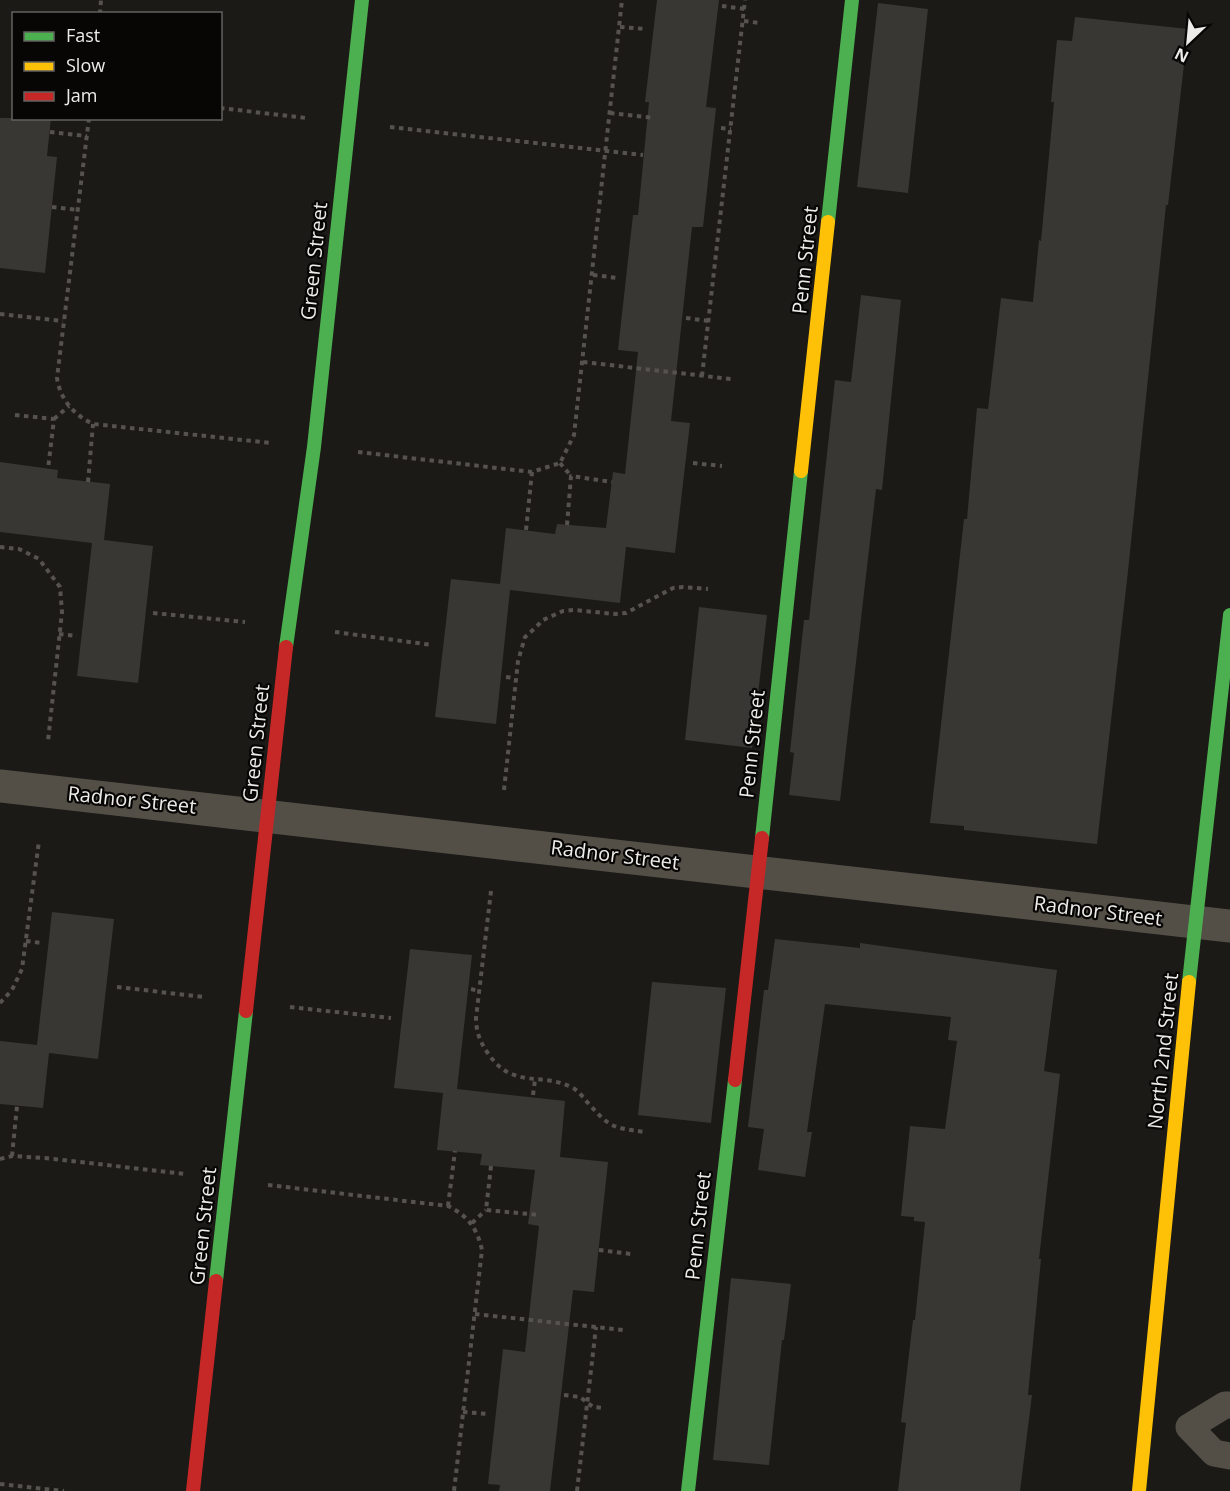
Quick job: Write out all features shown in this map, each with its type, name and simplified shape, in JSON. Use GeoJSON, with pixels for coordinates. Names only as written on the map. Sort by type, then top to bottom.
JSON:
{"type":"FeatureCollection","features":[{"type":"Feature","properties":{"kind":"street","name":"Green Street"},"geometry":{"type":"LineString","coordinates":[[193,1491],[288,627],[314,447],[362,0]]}},
{"type":"Feature","properties":{"kind":"street","name":"Penn Street"},"geometry":{"type":"LineString","coordinates":[[688,1491],[758,872],[852,0]]}},
{"type":"Feature","properties":{"kind":"street","name":"North 2nd Street"},"geometry":{"type":"LineString","coordinates":[[1139,1491],[1195,922],[1230,615]]}},
{"type":"Feature","properties":{"kind":"street","name":"Radnor Street"},"geometry":{"type":"LineString","coordinates":[[0,786],[1230,926]]}},
{"type":"Feature","properties":{"kind":"lane"},"geometry":{"type":"LineString","coordinates":[[1147,1423],[1189,1427],[1225,1405],[1230,1405]]}},
{"type":"Feature","properties":{"kind":"lane"},"geometry":{"type":"LineString","coordinates":[[1189,1427],[1214,1453],[1230,1456]]}},
{"type":"Feature","properties":{"kind":"path"},"geometry":{"type":"LineString","coordinates":[[358,452],[531,472],[560,463],[574,435],[622,0]]}},
{"type":"Feature","properties":{"kind":"path"},"geometry":{"type":"LineString","coordinates":[[702,376],[746,0]]}},
{"type":"Feature","properties":{"kind":"path"},"geometry":{"type":"LineString","coordinates":[[722,6],[745,9]]}},
{"type":"Feature","properties":{"kind":"path"},"geometry":{"type":"LineString","coordinates":[[744,21],[760,23]]}},
{"type":"Feature","properties":{"kind":"path"},"geometry":{"type":"LineString","coordinates":[[620,27],[646,29]]}},
{"type":"Feature","properties":{"kind":"path"},"geometry":{"type":"LineString","coordinates":[[222,108],[307,118]]}},
{"type":"Feature","properties":{"kind":"path"},"geometry":{"type":"LineString","coordinates":[[610,113],[654,118]]}},
{"type":"Feature","properties":{"kind":"path"},"geometry":{"type":"LineString","coordinates":[[89,120],[63,321],[57,378],[59,390],[69,406],[83,419],[93,424],[271,443]]}},
{"type":"Feature","properties":{"kind":"path"},"geometry":{"type":"LineString","coordinates":[[390,127],[643,155]]}},
{"type":"Feature","properties":{"kind":"path"},"geometry":{"type":"LineString","coordinates":[[721,128],[731,129]]}},
{"type":"Feature","properties":{"kind":"path"},"geometry":{"type":"LineString","coordinates":[[50,132],[87,136]]}},
{"type":"Feature","properties":{"kind":"path"},"geometry":{"type":"LineString","coordinates":[[52,207],[78,210]]}},
{"type":"Feature","properties":{"kind":"path"},"geometry":{"type":"LineString","coordinates":[[593,275],[618,278]]}},
{"type":"Feature","properties":{"kind":"path"},"geometry":{"type":"LineString","coordinates":[[0,314],[63,321]]}},
{"type":"Feature","properties":{"kind":"path"},"geometry":{"type":"LineString","coordinates":[[686,318],[709,321]]}},
{"type":"Feature","properties":{"kind":"path"},"geometry":{"type":"LineString","coordinates":[[583,362],[731,379]]}},
{"type":"Feature","properties":{"kind":"path"},"geometry":{"type":"LineString","coordinates":[[48,469],[54,419],[69,406]]}},
{"type":"Feature","properties":{"kind":"path"},"geometry":{"type":"LineString","coordinates":[[15,415],[54,419]]}},
{"type":"Feature","properties":{"kind":"path"},"geometry":{"type":"LineString","coordinates":[[88,482],[93,424]]}},
{"type":"Feature","properties":{"kind":"path"},"geometry":{"type":"LineString","coordinates":[[560,463],[571,476],[612,482]]}},
{"type":"Feature","properties":{"kind":"path"},"geometry":{"type":"LineString","coordinates":[[693,463],[722,466]]}},
{"type":"Feature","properties":{"kind":"path"},"geometry":{"type":"LineString","coordinates":[[526,530],[531,472]]}},
{"type":"Feature","properties":{"kind":"path"},"geometry":{"type":"LineString","coordinates":[[567,525],[571,476]]}},
{"type":"Feature","properties":{"kind":"path"},"geometry":{"type":"LineString","coordinates":[[0,547],[29,553],[46,566],[60,587],[62,612],[48,741]]}},
{"type":"Feature","properties":{"kind":"path"},"geometry":{"type":"LineString","coordinates":[[504,790],[515,678],[520,649],[525,637],[543,620],[552,615],[574,610],[615,615],[626,613],[673,588],[708,590]]}},
{"type":"Feature","properties":{"kind":"path"},"geometry":{"type":"LineString","coordinates":[[153,613],[251,623]]}},
{"type":"Feature","properties":{"kind":"path"},"geometry":{"type":"LineString","coordinates":[[335,632],[432,645]]}},
{"type":"Feature","properties":{"kind":"path"},"geometry":{"type":"LineString","coordinates":[[59,634],[77,636]]}},
{"type":"Feature","properties":{"kind":"path"},"geometry":{"type":"LineString","coordinates":[[506,676],[515,678]]}},
{"type":"Feature","properties":{"kind":"path"},"geometry":{"type":"LineString","coordinates":[[0,1003],[19,978],[39,841]]}},
{"type":"Feature","properties":{"kind":"path"},"geometry":{"type":"LineString","coordinates":[[491,891],[476,1030],[486,1051],[501,1069],[511,1075],[563,1084],[572,1088],[604,1121],[612,1126],[645,1132]]}},
{"type":"Feature","properties":{"kind":"path"},"geometry":{"type":"LineString","coordinates":[[26,941],[42,943]]}},
{"type":"Feature","properties":{"kind":"path"},"geometry":{"type":"LineString","coordinates":[[117,987],[207,997]]}},
{"type":"Feature","properties":{"kind":"path"},"geometry":{"type":"LineString","coordinates":[[471,989],[479,991]]}},
{"type":"Feature","properties":{"kind":"path"},"geometry":{"type":"LineString","coordinates":[[290,1007],[391,1018]]}},
{"type":"Feature","properties":{"kind":"path"},"geometry":{"type":"LineString","coordinates":[[533,1095],[535,1080]]}},
{"type":"Feature","properties":{"kind":"path"},"geometry":{"type":"LineString","coordinates":[[12,1156],[17,1106]]}},
{"type":"Feature","properties":{"kind":"path"},"geometry":{"type":"LineString","coordinates":[[448,1206],[455,1151]]}},
{"type":"Feature","properties":{"kind":"path"},"geometry":{"type":"LineString","coordinates":[[0,1159],[12,1156],[185,1174]]}},
{"type":"Feature","properties":{"kind":"path"},"geometry":{"type":"LineString","coordinates":[[472,1223],[486,1210],[491,1166]]}},
{"type":"Feature","properties":{"kind":"path"},"geometry":{"type":"LineString","coordinates":[[267,1185],[448,1206],[464,1214],[472,1223],[482,1250],[454,1491]]}},
{"type":"Feature","properties":{"kind":"path"},"geometry":{"type":"LineString","coordinates":[[486,1210],[540,1215]]}},
{"type":"Feature","properties":{"kind":"path"},"geometry":{"type":"LineString","coordinates":[[598,1250],[632,1254]]}},
{"type":"Feature","properties":{"kind":"path"},"geometry":{"type":"LineString","coordinates":[[475,1314],[623,1330]]}},
{"type":"Feature","properties":{"kind":"path"},"geometry":{"type":"LineString","coordinates":[[577,1491],[596,1327]]}},
{"type":"Feature","properties":{"kind":"path"},"geometry":{"type":"LineString","coordinates":[[564,1395],[580,1398],[593,1407],[604,1408]]}},
{"type":"Feature","properties":{"kind":"path"},"geometry":{"type":"LineString","coordinates":[[463,1412],[488,1414]]}},
{"type":"Feature","properties":{"kind":"path"},"geometry":{"type":"LineString","coordinates":[[0,1484],[63,1491]]}},
{"type":"Feature","properties":{"kind":"building"},"geometry":{"type":"Polygon","coordinates":[[[657,0],[719,0],[706,107],[716,108],[703,227],[692,227],[671,421],[690,423],[675,553],[626,547],[620,603],[510,590],[496,724],[435,717],[451,579],[500,584],[506,528],[555,534],[557,524],[606,528],[613,472],[625,474],[638,352],[618,350],[633,215],[638,215],[649,102],[645,102],[657,0]]]}},
{"type":"Feature","properties":{"kind":"building"},"geometry":{"type":"Polygon","coordinates":[[[878,3],[928,9],[908,193],[857,187],[878,3]]]}},
{"type":"Feature","properties":{"kind":"building"},"geometry":{"type":"Polygon","coordinates":[[[1075,17],[1188,29],[1168,205],[1166,205],[1097,844],[964,830],[964,826],[930,823],[964,519],[967,519],[977,408],[988,409],[1001,298],[1033,302],[1054,102],[1051,102],[1057,40],[1072,41],[1075,17]]]}},
{"type":"Feature","properties":{"kind":"building"},"geometry":{"type":"Polygon","coordinates":[[[0,118],[51,120],[47,156],[57,157],[45,273],[0,268],[0,118]]]}},
{"type":"Feature","properties":{"kind":"building"},"geometry":{"type":"Polygon","coordinates":[[[861,295],[901,300],[882,490],[876,489],[840,801],[789,795],[794,753],[790,752],[804,620],[809,620],[835,380],[851,382],[861,295]]]}},
{"type":"Feature","properties":{"kind":"building"},"geometry":{"type":"Polygon","coordinates":[[[0,462],[58,470],[57,478],[110,484],[104,540],[153,546],[138,683],[77,676],[92,543],[0,532],[0,462]]]}},
{"type":"Feature","properties":{"kind":"building"},"geometry":{"type":"Polygon","coordinates":[[[699,607],[767,615],[752,748],[685,740],[699,607]]]}},
{"type":"Feature","properties":{"kind":"building"},"geometry":{"type":"Polygon","coordinates":[[[52,912],[114,919],[98,1059],[49,1053],[43,1108],[0,1104],[0,1041],[37,1045],[52,912]]]}},
{"type":"Feature","properties":{"kind":"building"},"geometry":{"type":"Polygon","coordinates":[[[775,939],[860,948],[860,943],[1057,970],[1044,1071],[1060,1074],[1039,1259],[1041,1259],[1028,1395],[1032,1395],[1020,1491],[898,1491],[906,1423],[901,1422],[925,1222],[914,1221],[914,1217],[901,1216],[910,1126],[945,1129],[957,1041],[948,1040],[951,1017],[825,1004],[807,1132],[812,1132],[805,1177],[758,1170],[764,1129],[748,1127],[764,990],[768,990],[775,939]]]}},
{"type":"Feature","properties":{"kind":"building"},"geometry":{"type":"Polygon","coordinates":[[[410,949],[472,955],[457,1089],[565,1101],[560,1157],[608,1162],[594,1292],[573,1290],[550,1491],[499,1491],[500,1485],[488,1484],[503,1349],[525,1352],[539,1226],[528,1224],[535,1170],[480,1165],[482,1154],[437,1150],[443,1093],[394,1088],[410,949]]]}},
{"type":"Feature","properties":{"kind":"building"},"geometry":{"type":"Polygon","coordinates":[[[652,982],[726,988],[711,1123],[638,1115],[652,982]]]}},
{"type":"Feature","properties":{"kind":"building"},"geometry":{"type":"Polygon","coordinates":[[[731,1278],[791,1284],[784,1340],[782,1340],[769,1465],[713,1460],[731,1278]]]}},
{"type":"Feature","properties":{"kind":"traffic: fast"},"geometry":{"type":"LineString","coordinates":[[286,647],[314,447],[362,0]]}},
{"type":"Feature","properties":{"kind":"traffic: fast"},"geometry":{"type":"LineString","coordinates":[[828,222],[852,0]]}},
{"type":"Feature","properties":{"kind":"traffic: fast"},"geometry":{"type":"LineString","coordinates":[[762,838],[801,471]]}},
{"type":"Feature","properties":{"kind":"traffic: fast"},"geometry":{"type":"LineString","coordinates":[[1189,982],[1230,615]]}},
{"type":"Feature","properties":{"kind":"traffic: fast"},"geometry":{"type":"LineString","coordinates":[[216,1281],[246,1011]]}},
{"type":"Feature","properties":{"kind":"traffic: fast"},"geometry":{"type":"LineString","coordinates":[[688,1491],[735,1080]]}},
{"type":"Feature","properties":{"kind":"traffic: slow"},"geometry":{"type":"LineString","coordinates":[[801,471],[828,222]]}},
{"type":"Feature","properties":{"kind":"traffic: slow"},"geometry":{"type":"LineString","coordinates":[[1139,1491],[1189,982]]}},
{"type":"Feature","properties":{"kind":"traffic: jam"},"geometry":{"type":"LineString","coordinates":[[246,1011],[286,647]]}},
{"type":"Feature","properties":{"kind":"traffic: jam"},"geometry":{"type":"LineString","coordinates":[[735,1080],[762,838]]}},
{"type":"Feature","properties":{"kind":"traffic: jam"},"geometry":{"type":"LineString","coordinates":[[193,1491],[216,1281]]}}]}
